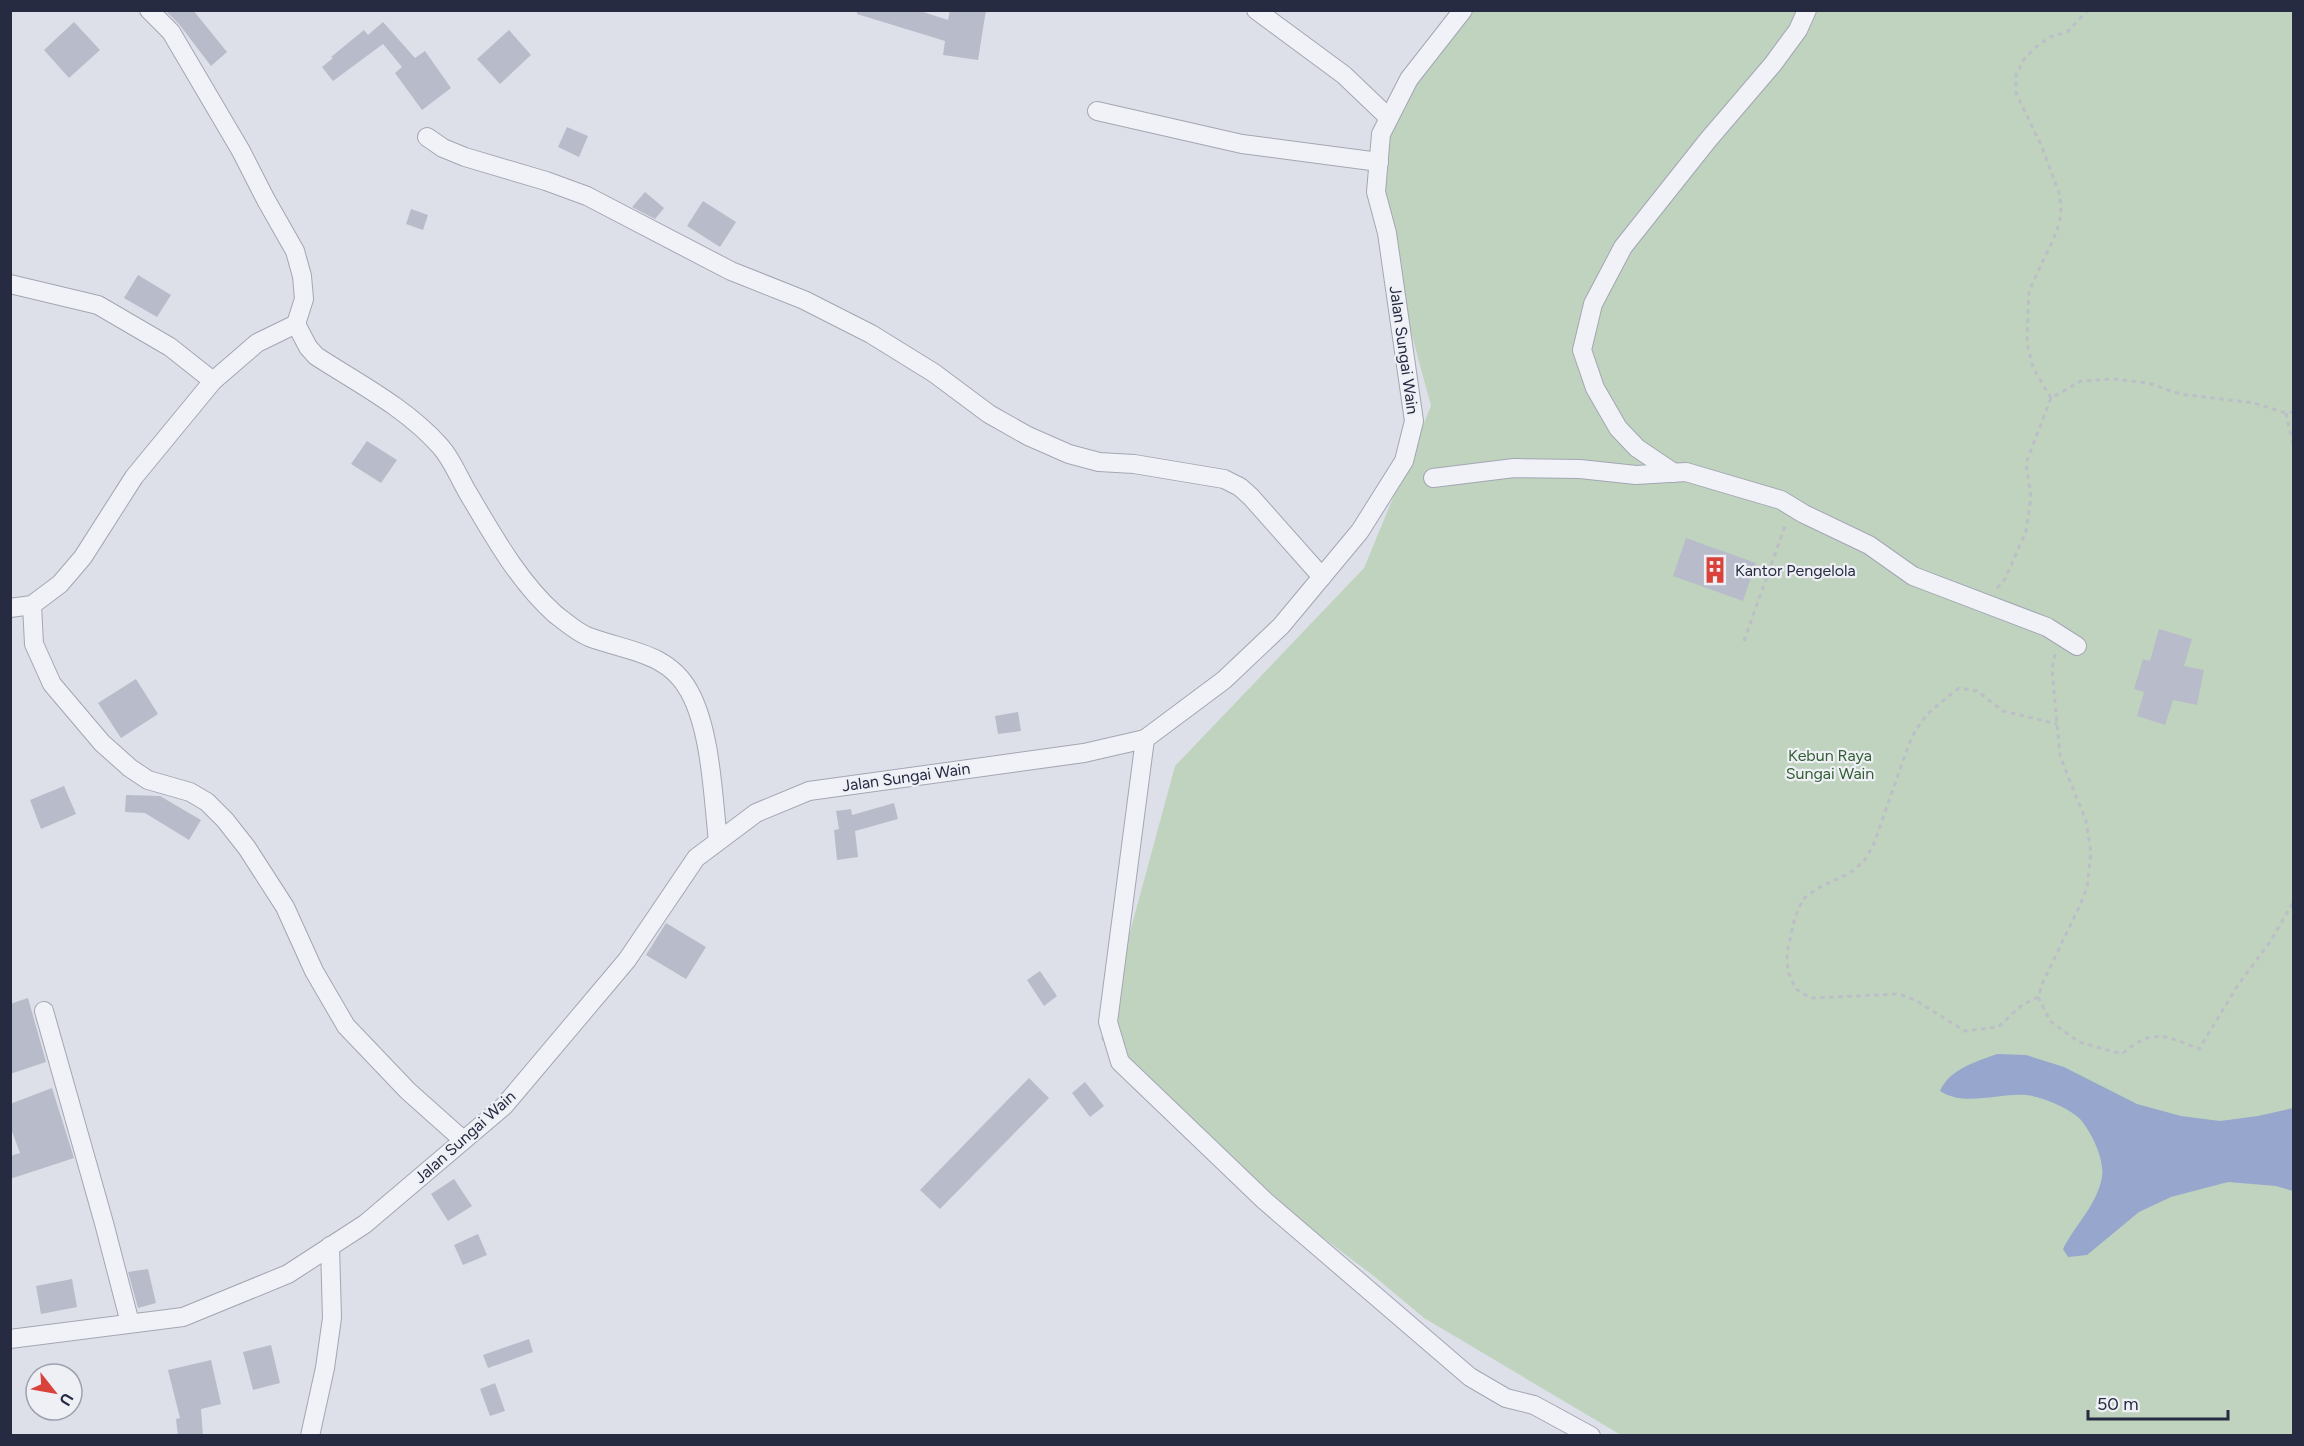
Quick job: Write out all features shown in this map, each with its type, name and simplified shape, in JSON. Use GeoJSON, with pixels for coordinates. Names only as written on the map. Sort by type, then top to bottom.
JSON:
{"type":"FeatureCollection","features":[{"type":"Feature","properties":{"kind":"street"},"geometry":{"type":"LineString","coordinates":[[149,10],[171,32],[241,151],[295,251],[302,276],[304,298],[296,324],[308,347],[316,356],[381,395],[441,447],[496,542],[530,587],[556,614],[587,636],[645,653],[679,675],[699,712],[710,767],[718,841]]}},
{"type":"Feature","properties":{"kind":"street"},"geometry":{"type":"LineString","coordinates":[[1256,10],[1344,75],[1389,118]]}},
{"type":"Feature","properties":{"kind":"street","name":"Jalan Sungai Wain"},"geometry":{"type":"LineString","coordinates":[[10,1338],[183,1317],[288,1274],[365,1224],[504,1106],[627,960],[696,858],[756,813],[809,791],[1084,753],[1145,739],[1224,680],[1281,626],[1360,531],[1404,461],[1414,421],[1387,233],[1376,192],[1381,134],[1409,79],[1463,10]]}},
{"type":"Feature","properties":{"kind":"street"},"geometry":{"type":"LineString","coordinates":[[1674,473],[1637,448],[1618,428],[1595,388],[1582,350],[1593,304],[1623,247],[1708,140],[1773,64],[1798,30],[1807,10]]}},
{"type":"Feature","properties":{"kind":"street"},"geometry":{"type":"LineString","coordinates":[[1096,111],[1242,144],[1379,162]]}},
{"type":"Feature","properties":{"kind":"street"},"geometry":{"type":"LineString","coordinates":[[427,137],[442,148],[465,157],[546,181],[587,196],[731,271],[804,300],[871,334],[934,374],[989,414],[1028,436],[1069,454],[1099,462],[1134,464],[1224,479],[1233,483],[1251,497],[1322,577]]}},
{"type":"Feature","properties":{"kind":"street"},"geometry":{"type":"LineString","coordinates":[[10,284],[98,305],[170,347],[213,381]]}},
{"type":"Feature","properties":{"kind":"street"},"geometry":{"type":"LineString","coordinates":[[10,608],[32,605],[60,584],[83,557],[135,477],[213,381],[257,344],[296,324]]}},
{"type":"Feature","properties":{"kind":"street"},"geometry":{"type":"LineString","coordinates":[[1433,478],[1514,468],[1580,469],[1636,475],[1686,472],[1781,500],[1869,545],[1914,576],[2047,627],[2070,641]]}},
{"type":"Feature","properties":{"kind":"street"},"geometry":{"type":"LineString","coordinates":[[32,605],[34,644],[52,684],[102,743],[130,768],[148,780],[190,792],[207,802],[225,820],[247,848],[285,907],[314,971],[346,1026],[408,1090],[463,1140]]}},
{"type":"Feature","properties":{"kind":"street"},"geometry":{"type":"LineString","coordinates":[[1145,739],[1108,1022],[1120,1062],[1265,1201],[1470,1377],[1506,1398],[1534,1405],[1591,1436]]}},
{"type":"Feature","properties":{"kind":"street"},"geometry":{"type":"LineString","coordinates":[[44,1011],[130,1323]]}},
{"type":"Feature","properties":{"kind":"street"},"geometry":{"type":"LineString","coordinates":[[310,1436],[325,1368],[332,1318],[330,1246]]}},
{"type":"Feature","properties":{"kind":"path"},"geometry":{"type":"LineString","coordinates":[[2051,398],[2033,368],[2027,343],[2028,291],[2057,231],[2061,214],[2060,196],[2042,147],[2016,93],[2016,75],[2024,59],[2036,47],[2050,37],[2067,32],[2088,10]]}},
{"type":"Feature","properties":{"kind":"path"},"geometry":{"type":"LineString","coordinates":[[1983,603],[2005,579],[2026,531],[2031,497],[2026,463],[2051,398],[2080,381],[2114,379],[2148,382],[2180,394],[2254,403],[2286,413],[2294,412]]}},
{"type":"Feature","properties":{"kind":"path"},"geometry":{"type":"LineString","coordinates":[[2286,413],[2294,449]]}},
{"type":"Feature","properties":{"kind":"path"},"geometry":{"type":"LineString","coordinates":[[1744,641],[1792,507]]}},
{"type":"Feature","properties":{"kind":"path"},"geometry":{"type":"LineString","coordinates":[[2070,641],[2055,652],[2052,669],[2057,724],[2061,756],[2086,821],[2091,853],[2084,895],[2038,997],[2050,1022],[2079,1042],[2122,1054],[2135,1043],[2151,1035],[2168,1036],[2199,1049],[2238,985],[2270,942],[2294,901]]}},
{"type":"Feature","properties":{"kind":"path"},"geometry":{"type":"LineString","coordinates":[[2038,997],[2022,1005],[1998,1027],[1965,1031],[1915,1000],[1899,994],[1810,998],[1796,989],[1788,972],[1787,953],[1795,916],[1803,899],[1818,888],[1850,873],[1864,861],[1873,846],[1909,744],[1916,728],[1927,714],[1959,688],[1977,691],[2003,711],[2057,724]]}},
{"type":"Feature","properties":{"kind":"green space","name":"Kebun Raya Sungai Wain"},"geometry":{"type":"Polygon","coordinates":[[[1467,11],[2293,11],[2293,1435],[1621,1435],[1424,1318],[1375,1277],[1305,1224],[1101,1039],[1175,766],[1364,568],[1431,406],[1373,191],[1389,114],[1467,11]]]}},
{"type":"Feature","properties":{"kind":"water"},"geometry":{"type":"Polygon","coordinates":[[[1997,1054],[2026,1055],[2064,1067],[2137,1104],[2181,1116],[2220,1121],[2293,1108],[2293,1191],[2276,1186],[2228,1182],[2171,1197],[2139,1212],[2087,1255],[2068,1257],[2063,1249],[2091,1206],[2102,1177],[2099,1154],[2084,1124],[2062,1107],[2032,1096],[1971,1099],[1949,1096],[1940,1091],[1944,1083],[1957,1072],[1972,1063],[1997,1054]]]}},
{"type":"Feature","properties":{"kind":"building"},"geometry":{"type":"Polygon","coordinates":[[[165,10],[193,10],[227,52],[211,66],[179,24],[165,10]]]}},
{"type":"Feature","properties":{"kind":"building"},"geometry":{"type":"Polygon","coordinates":[[[857,10],[917,10],[948,20],[950,10],[986,10],[978,60],[943,55],[945,41],[857,14],[857,10]]]}},
{"type":"Feature","properties":{"kind":"building"},"geometry":{"type":"Polygon","coordinates":[[[74,22],[100,50],[69,78],[44,50],[74,22]]]}},
{"type":"Feature","properties":{"kind":"building"},"geometry":{"type":"Polygon","coordinates":[[[383,22],[415,58],[425,51],[451,88],[422,110],[395,73],[402,67],[383,44],[333,81],[322,67],[364,30],[368,35],[383,22]]]}},
{"type":"Feature","properties":{"kind":"building"},"geometry":{"type":"Polygon","coordinates":[[[509,30],[531,55],[500,84],[477,59],[509,30]]]}},
{"type":"Feature","properties":{"kind":"building"},"geometry":{"type":"Polygon","coordinates":[[[567,127],[588,136],[579,157],[558,147],[567,127]]]}},
{"type":"Feature","properties":{"kind":"building"},"geometry":{"type":"Polygon","coordinates":[[[645,192],[664,208],[655,219],[632,207],[645,192]]]}},
{"type":"Feature","properties":{"kind":"building"},"geometry":{"type":"Polygon","coordinates":[[[703,201],[736,222],[720,247],[687,226],[703,201]]]}},
{"type":"Feature","properties":{"kind":"building"},"geometry":{"type":"Polygon","coordinates":[[[411,209],[428,215],[423,230],[406,224],[411,209]]]}},
{"type":"Feature","properties":{"kind":"building"},"geometry":{"type":"Polygon","coordinates":[[[138,275],[171,295],[157,317],[124,298],[138,275]]]}},
{"type":"Feature","properties":{"kind":"building"},"geometry":{"type":"Polygon","coordinates":[[[367,441],[397,460],[381,483],[351,464],[367,441]]]}},
{"type":"Feature","properties":{"kind":"building","name":"Kantor Pengelola"},"geometry":{"type":"Polygon","coordinates":[[[1686,538],[1756,563],[1743,601],[1673,576],[1686,538]]]}},
{"type":"Feature","properties":{"kind":"building"},"geometry":{"type":"Polygon","coordinates":[[[2159,629],[2192,639],[2184,666],[2204,670],[2197,705],[2173,700],[2165,725],[2137,716],[2144,692],[2134,689],[2143,659],[2150,661],[2159,629]]]}},
{"type":"Feature","properties":{"kind":"building"},"geometry":{"type":"Polygon","coordinates":[[[136,679],[158,714],[121,738],[98,703],[136,679]]]}},
{"type":"Feature","properties":{"kind":"building"},"geometry":{"type":"Polygon","coordinates":[[[1018,712],[1021,731],[998,734],[995,716],[1018,712]]]}},
{"type":"Feature","properties":{"kind":"building"},"geometry":{"type":"Polygon","coordinates":[[[64,786],[76,814],[41,829],[30,800],[64,786]]]}},
{"type":"Feature","properties":{"kind":"building"},"geometry":{"type":"Polygon","coordinates":[[[126,795],[160,796],[201,820],[189,840],[145,813],[125,812],[126,795]]]}},
{"type":"Feature","properties":{"kind":"building"},"geometry":{"type":"Polygon","coordinates":[[[894,803],[898,819],[855,831],[858,857],[837,860],[834,830],[839,829],[836,811],[851,809],[852,815],[894,803]]]}},
{"type":"Feature","properties":{"kind":"building"},"geometry":{"type":"Polygon","coordinates":[[[666,923],[706,947],[686,979],[646,955],[666,923]]]}},
{"type":"Feature","properties":{"kind":"building"},"geometry":{"type":"Polygon","coordinates":[[[1040,971],[1057,996],[1044,1006],[1027,980],[1040,971]]]}},
{"type":"Feature","properties":{"kind":"building"},"geometry":{"type":"Polygon","coordinates":[[[28,998],[46,1062],[10,1074],[10,1004],[28,998]]]}},
{"type":"Feature","properties":{"kind":"building"},"geometry":{"type":"Polygon","coordinates":[[[1029,1078],[1049,1098],[940,1209],[920,1190],[1029,1078]]]}},
{"type":"Feature","properties":{"kind":"building"},"geometry":{"type":"Polygon","coordinates":[[[1085,1082],[1104,1106],[1090,1117],[1072,1093],[1085,1082]]]}},
{"type":"Feature","properties":{"kind":"building"},"geometry":{"type":"Polygon","coordinates":[[[52,1088],[74,1158],[10,1179],[10,1156],[20,1153],[10,1126],[10,1104],[52,1088]]]}},
{"type":"Feature","properties":{"kind":"building"},"geometry":{"type":"Polygon","coordinates":[[[454,1179],[472,1206],[448,1221],[431,1194],[454,1179]]]}},
{"type":"Feature","properties":{"kind":"building"},"geometry":{"type":"Polygon","coordinates":[[[478,1234],[487,1255],[463,1265],[454,1245],[478,1234]]]}},
{"type":"Feature","properties":{"kind":"building"},"geometry":{"type":"Polygon","coordinates":[[[148,1269],[156,1303],[138,1308],[128,1272],[148,1269]]]}},
{"type":"Feature","properties":{"kind":"building"},"geometry":{"type":"Polygon","coordinates":[[[72,1279],[77,1307],[41,1314],[36,1286],[72,1279]]]}},
{"type":"Feature","properties":{"kind":"building"},"geometry":{"type":"Polygon","coordinates":[[[529,1339],[533,1352],[488,1368],[483,1355],[529,1339]]]}},
{"type":"Feature","properties":{"kind":"building"},"geometry":{"type":"Polygon","coordinates":[[[271,1345],[280,1383],[253,1390],[243,1352],[271,1345]]]}},
{"type":"Feature","properties":{"kind":"building"},"geometry":{"type":"Polygon","coordinates":[[[211,1360],[221,1404],[201,1409],[203,1436],[178,1436],[176,1419],[180,1418],[168,1370],[211,1360]]]}},
{"type":"Feature","properties":{"kind":"building"},"geometry":{"type":"Polygon","coordinates":[[[495,1383],[505,1411],[490,1416],[480,1389],[495,1383]]]}},
{"type":"Feature","properties":{"kind":"place","name":"Kantor Pengelola"},"geometry":{"type":"Point","coordinates":[1715,570]}}]}
